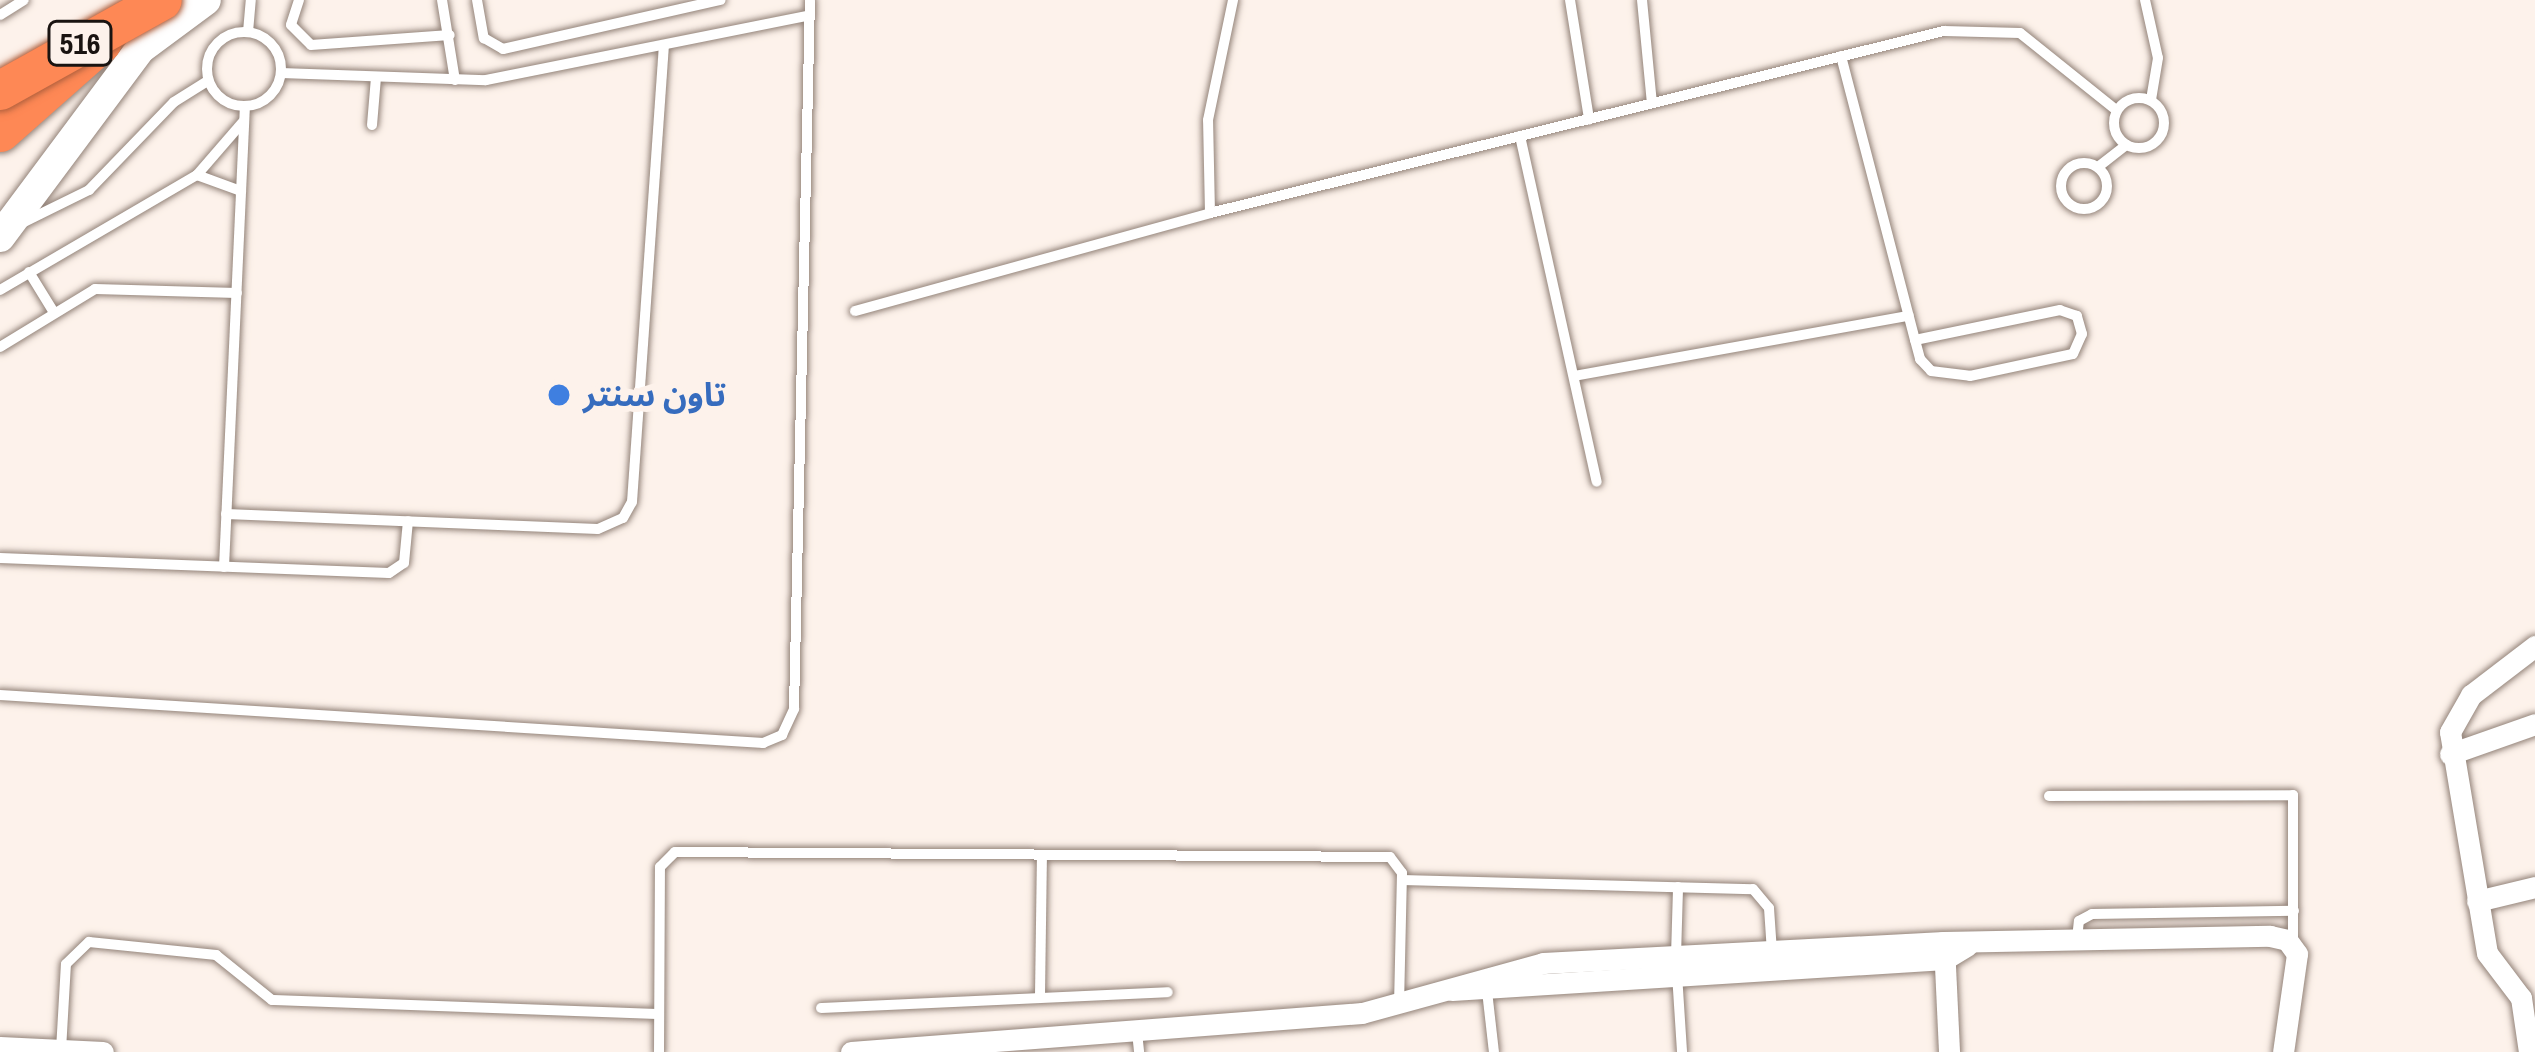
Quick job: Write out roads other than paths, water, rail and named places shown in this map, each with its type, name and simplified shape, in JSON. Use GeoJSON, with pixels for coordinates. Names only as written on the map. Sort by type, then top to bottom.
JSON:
{"type":"FeatureCollection","features":[{"type":"Feature","properties":{"kind":"highway"},"geometry":{"type":"LineString","coordinates":[[0,132],[100,44],[132,0]]}},
{"type":"Feature","properties":{"kind":"highway","name":"516"},"geometry":{"type":"LineString","coordinates":[[0,90],[162,0]]}},
{"type":"Feature","properties":{"kind":"main road"},"geometry":{"type":"LineString","coordinates":[[2,235],[140,49],[206,0]]}},
{"type":"Feature","properties":{"kind":"street"},"geometry":{"type":"LineString","coordinates":[[2529,1052],[2528,996],[2487,953],[2450,754],[2458,710],[2535,646]]}},
{"type":"Feature","properties":{"kind":"street"},"geometry":{"type":"LineString","coordinates":[[2450,754],[2535,724]]}},
{"type":"Feature","properties":{"kind":"street"},"geometry":{"type":"LineString","coordinates":[[2477,901],[2535,887]]}},
{"type":"Feature","properties":{"kind":"street"},"geometry":{"type":"LineString","coordinates":[[850,1052],[1138,1042],[1399,1006],[1543,963],[1676,966],[1967,946],[2278,937],[2293,946],[2283,1052]]}},
{"type":"Feature","properties":{"kind":"street"},"geometry":{"type":"LineString","coordinates":[[1451,990],[1487,991],[1772,952],[1944,951]]}},
{"type":"Feature","properties":{"kind":"street"},"geometry":{"type":"LineString","coordinates":[[1944,951],[1949,1052]]}},
{"type":"Feature","properties":{"kind":"street"},"geometry":{"type":"LineString","coordinates":[[0,1047],[103,1052]]}},
{"type":"Feature","properties":{"kind":"lane"},"geometry":{"type":"LineString","coordinates":[[0,15],[24,0]]}},
{"type":"Feature","properties":{"kind":"lane"},"geometry":{"type":"LineString","coordinates":[[248,32],[251,0]]}},
{"type":"Feature","properties":{"kind":"lane"},"geometry":{"type":"LineString","coordinates":[[299,0],[291,26],[311,45],[450,35]]}},
{"type":"Feature","properties":{"kind":"lane"},"geometry":{"type":"LineString","coordinates":[[442,0],[455,80]]}},
{"type":"Feature","properties":{"kind":"lane"},"geometry":{"type":"LineString","coordinates":[[477,0],[484,38],[503,49],[721,0]]}},
{"type":"Feature","properties":{"kind":"lane"},"geometry":{"type":"LineString","coordinates":[[0,695],[763,743],[782,734],[794,709],[810,0]]}},
{"type":"Feature","properties":{"kind":"lane"},"geometry":{"type":"LineString","coordinates":[[1210,213],[1208,120],[1233,0]]}},
{"type":"Feature","properties":{"kind":"lane"},"geometry":{"type":"LineString","coordinates":[[1570,0],[1589,119]]}},
{"type":"Feature","properties":{"kind":"lane"},"geometry":{"type":"LineString","coordinates":[[1642,0],[1652,103]]}},
{"type":"Feature","properties":{"kind":"lane"},"geometry":{"type":"LineString","coordinates":[[2145,0],[2158,58],[2151,100]]}},
{"type":"Feature","properties":{"kind":"lane"},"geometry":{"type":"LineString","coordinates":[[281,73],[455,80],[809,15]]}},
{"type":"Feature","properties":{"kind":"lane"},"geometry":{"type":"LineString","coordinates":[[855,311],[1210,213],[1944,31],[2020,33],[2116,110]]}},
{"type":"Feature","properties":{"kind":"lane"},"geometry":{"type":"LineString","coordinates":[[0,290],[197,176],[245,113],[269,96],[281,73],[273,45],[248,32]]}},
{"type":"Feature","properties":{"kind":"lane"},"geometry":{"type":"LineString","coordinates":[[245,113],[219,97],[208,81],[212,50],[248,32]]}},
{"type":"Feature","properties":{"kind":"lane"},"geometry":{"type":"LineString","coordinates":[[226,514],[598,529],[629,510],[664,45]]}},
{"type":"Feature","properties":{"kind":"lane"},"geometry":{"type":"LineString","coordinates":[[1841,56],[1921,359],[1945,378],[2073,354],[2082,334],[2077,316],[2060,310],[1916,340]]}},
{"type":"Feature","properties":{"kind":"lane"},"geometry":{"type":"LineString","coordinates":[[373,125],[376,77]]}},
{"type":"Feature","properties":{"kind":"lane"},"geometry":{"type":"LineString","coordinates":[[2,235],[89,190],[174,102],[208,81]]}},
{"type":"Feature","properties":{"kind":"lane"},"geometry":{"type":"LineString","coordinates":[[2138,97],[2151,100],[2161,110],[2161,135],[2139,148],[2126,145],[2113,123],[2116,110],[2138,97]]}},
{"type":"Feature","properties":{"kind":"lane"},"geometry":{"type":"LineString","coordinates":[[224,567],[245,113]]}},
{"type":"Feature","properties":{"kind":"lane"},"geometry":{"type":"LineString","coordinates":[[1520,136],[1598,482]]}},
{"type":"Feature","properties":{"kind":"lane"},"geometry":{"type":"LineString","coordinates":[[2098,167],[2107,184],[2099,203],[2070,205],[2061,187],[2069,168],[2098,167],[2126,145]]}},
{"type":"Feature","properties":{"kind":"lane"},"geometry":{"type":"LineString","coordinates":[[197,176],[242,190]]}},
{"type":"Feature","properties":{"kind":"lane"},"geometry":{"type":"LineString","coordinates":[[29,272],[53,311]]}},
{"type":"Feature","properties":{"kind":"lane"},"geometry":{"type":"LineString","coordinates":[[0,347],[53,311],[106,288],[237,293]]}},
{"type":"Feature","properties":{"kind":"lane"},"geometry":{"type":"LineString","coordinates":[[1574,376],[1909,316]]}},
{"type":"Feature","properties":{"kind":"lane"},"geometry":{"type":"LineString","coordinates":[[0,558],[389,573],[404,563],[408,521]]}},
{"type":"Feature","properties":{"kind":"lane"},"geometry":{"type":"LineString","coordinates":[[2049,796],[2288,792],[2299,804],[2293,946]]}},
{"type":"Feature","properties":{"kind":"lane"},"geometry":{"type":"LineString","coordinates":[[659,1052],[660,867],[670,853],[1384,856],[1396,861],[1402,880],[1399,1006]]}},
{"type":"Feature","properties":{"kind":"lane"},"geometry":{"type":"LineString","coordinates":[[1040,995],[1042,856]]}},
{"type":"Feature","properties":{"kind":"lane"},"geometry":{"type":"LineString","coordinates":[[1402,880],[1678,887],[1763,896],[1772,952]]}},
{"type":"Feature","properties":{"kind":"lane"},"geometry":{"type":"LineString","coordinates":[[1678,887],[1676,966],[1682,1052]]}},
{"type":"Feature","properties":{"kind":"lane"},"geometry":{"type":"LineString","coordinates":[[2077,942],[2086,914],[2294,911]]}},
{"type":"Feature","properties":{"kind":"lane"},"geometry":{"type":"LineString","coordinates":[[61,1050],[66,964],[88,942],[216,955],[272,1000],[659,1014]]}},
{"type":"Feature","properties":{"kind":"lane"},"geometry":{"type":"LineString","coordinates":[[1487,991],[1494,1052]]}},
{"type":"Feature","properties":{"kind":"lane"},"geometry":{"type":"LineString","coordinates":[[821,1008],[1168,992]]}},
{"type":"Feature","properties":{"kind":"place","name":"تاون سنتر"},"geometry":{"type":"Point","coordinates":[559,395]}}]}
